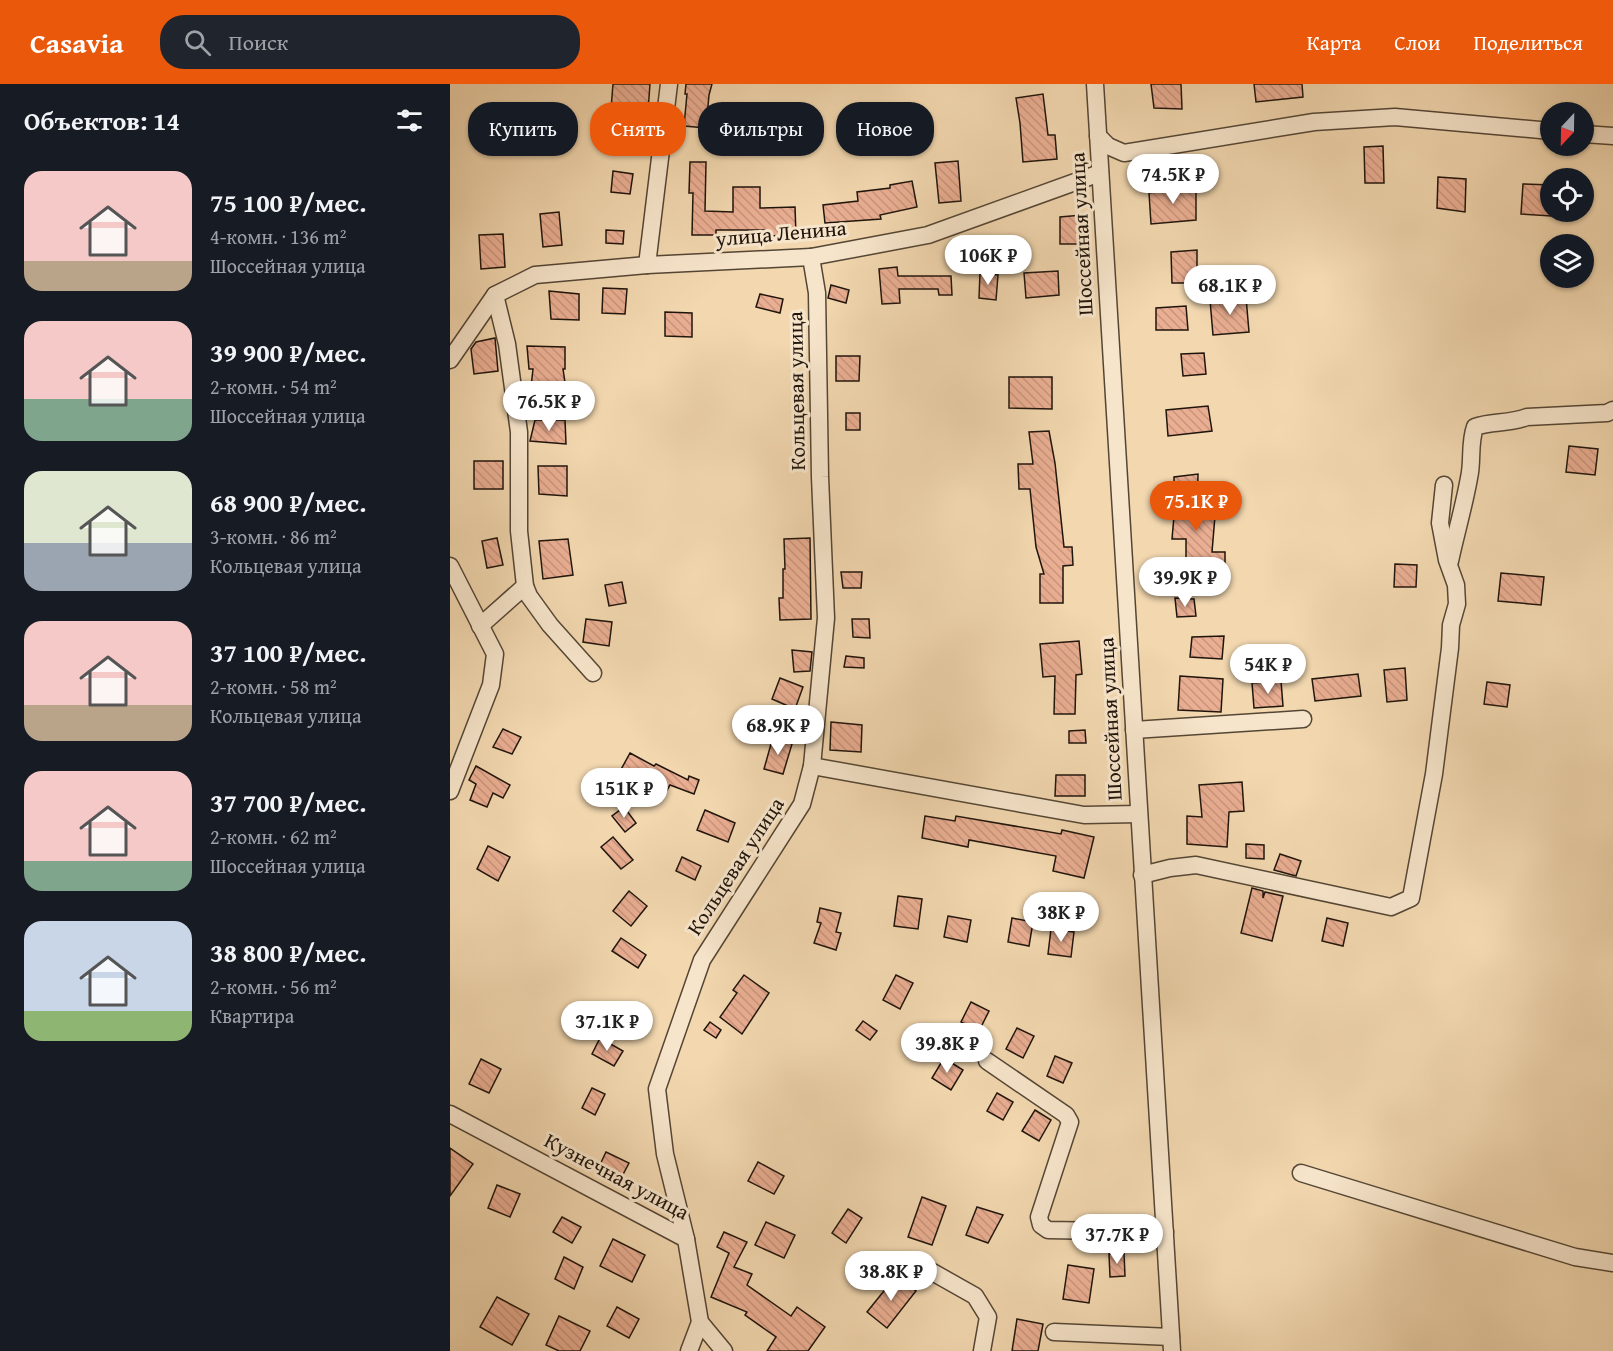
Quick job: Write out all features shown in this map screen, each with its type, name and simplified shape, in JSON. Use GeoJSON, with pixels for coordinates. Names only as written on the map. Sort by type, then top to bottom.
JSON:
{"type":"FeatureCollection","features":[{"type":"Feature","properties":{"kind":"street"},"geometry":{"type":"LineString","coordinates":[[647,265],[669,84]]}},
{"type":"Feature","properties":{"kind":"street","name":"Шоссейная улица"},"geometry":{"type":"LineString","coordinates":[[1095,84],[1172,1344]]}},
{"type":"Feature","properties":{"kind":"street"},"geometry":{"type":"LineString","coordinates":[[1098,136],[1108,146],[1124,153],[1314,122],[1395,117],[1540,130]]}},
{"type":"Feature","properties":{"kind":"street"},"geometry":{"type":"LineString","coordinates":[[1594,135],[1613,136]]}},
{"type":"Feature","properties":{"kind":"street","name":"улица Ленина"},"geometry":{"type":"LineString","coordinates":[[495,295],[536,275],[647,265],[811,257],[928,235],[1100,173]]}},
{"type":"Feature","properties":{"kind":"street","name":"Кольцевая улица"},"geometry":{"type":"LineString","coordinates":[[686,1239],[665,1154],[657,1089],[702,960],[802,804],[813,766],[826,618],[820,477],[817,293],[811,257]]}},
{"type":"Feature","properties":{"kind":"street"},"geometry":{"type":"LineString","coordinates":[[450,360],[495,295]]}},
{"type":"Feature","properties":{"kind":"street"},"geometry":{"type":"LineString","coordinates":[[495,295],[507,344],[519,432],[519,531],[525,586],[529,596],[550,625],[593,673]]}},
{"type":"Feature","properties":{"kind":"street"},"geometry":{"type":"LineString","coordinates":[[1449,565],[1470,478],[1471,439],[1475,427],[1485,423],[1515,422],[1527,417],[1607,413],[1613,410]]}},
{"type":"Feature","properties":{"kind":"street"},"geometry":{"type":"LineString","coordinates":[[1143,875],[1196,865],[1391,907],[1411,898],[1434,774],[1451,626],[1457,604],[1456,585],[1440,523],[1444,485]]}},
{"type":"Feature","properties":{"kind":"street"},"geometry":{"type":"LineString","coordinates":[[450,566],[495,654],[491,685],[450,792]]}},
{"type":"Feature","properties":{"kind":"street"},"geometry":{"type":"LineString","coordinates":[[480,626],[525,586]]}},
{"type":"Feature","properties":{"kind":"street"},"geometry":{"type":"LineString","coordinates":[[1134,730],[1304,719]]}},
{"type":"Feature","properties":{"kind":"street"},"geometry":{"type":"LineString","coordinates":[[813,766],[1084,814],[1139,814]]}},
{"type":"Feature","properties":{"kind":"street"},"geometry":{"type":"LineString","coordinates":[[987,1061],[1066,1115],[1070,1122],[1039,1217],[1041,1225],[1048,1230],[1165,1232]]}},
{"type":"Feature","properties":{"kind":"street","name":"Кузнечная улица"},"geometry":{"type":"LineString","coordinates":[[450,1114],[686,1239],[700,1322]]}},
{"type":"Feature","properties":{"kind":"street"},"geometry":{"type":"LineString","coordinates":[[1301,1173],[1575,1257],[1613,1263]]}},
{"type":"Feature","properties":{"kind":"street"},"geometry":{"type":"LineString","coordinates":[[920,1265],[975,1296],[988,1317],[982,1351]]}},
{"type":"Feature","properties":{"kind":"street"},"geometry":{"type":"LineString","coordinates":[[689,1351],[700,1322],[724,1351]]}},
{"type":"Feature","properties":{"kind":"street"},"geometry":{"type":"LineString","coordinates":[[1054,1332],[1172,1344]]}},
{"type":"Feature","properties":{"kind":"building"},"geometry":{"type":"Polygon","coordinates":[[[613,84],[650,84],[649,102],[612,102],[613,84]]]}},
{"type":"Feature","properties":{"kind":"building"},"geometry":{"type":"Polygon","coordinates":[[[686,84],[712,84],[708,102],[698,102],[698,127],[686,126],[687,94],[685,94],[686,84]]]}},
{"type":"Feature","properties":{"kind":"building"},"geometry":{"type":"Polygon","coordinates":[[[1151,84],[1181,84],[1182,109],[1154,108],[1151,84]]]}},
{"type":"Feature","properties":{"kind":"building"},"geometry":{"type":"Polygon","coordinates":[[[1254,84],[1302,84],[1303,97],[1256,102],[1254,84]]]}},
{"type":"Feature","properties":{"kind":"building"},"geometry":{"type":"Polygon","coordinates":[[[1043,94],[1048,135],[1055,135],[1057,159],[1023,162],[1016,98],[1043,94]]]}},
{"type":"Feature","properties":{"kind":"building"},"geometry":{"type":"Polygon","coordinates":[[[1383,146],[1384,183],[1365,183],[1364,147],[1383,146]]]}},
{"type":"Feature","properties":{"kind":"building"},"geometry":{"type":"Polygon","coordinates":[[[958,161],[961,201],[939,203],[935,163],[958,161]]]}},
{"type":"Feature","properties":{"kind":"building"},"geometry":{"type":"Polygon","coordinates":[[[690,162],[706,162],[705,211],[733,212],[733,187],[760,187],[760,208],[795,207],[796,235],[765,236],[765,230],[716,230],[716,235],[692,235],[693,193],[689,193],[690,162]]]}},
{"type":"Feature","properties":{"kind":"building"},"geometry":{"type":"Polygon","coordinates":[[[613,171],[633,174],[630,194],[611,192],[613,171]]]}},
{"type":"Feature","properties":{"kind":"building"},"geometry":{"type":"Polygon","coordinates":[[[1438,177],[1466,179],[1465,212],[1437,208],[1438,177]]]}},
{"type":"Feature","properties":{"kind":"building"},"geometry":{"type":"Polygon","coordinates":[[[912,181],[917,207],[880,215],[881,219],[825,223],[823,205],[858,201],[857,192],[890,188],[890,185],[912,181]]]}},
{"type":"Feature","properties":{"kind":"building"},"geometry":{"type":"Polygon","coordinates":[[[1523,184],[1540,185],[1540,215],[1521,214],[1523,184]]]}},
{"type":"Feature","properties":{"kind":"building"},"geometry":{"type":"Polygon","coordinates":[[[1196,185],[1196,220],[1151,224],[1149,193],[1196,185]]]}},
{"type":"Feature","properties":{"kind":"building"},"geometry":{"type":"Polygon","coordinates":[[[559,212],[562,245],[543,247],[540,214],[559,212]]]}},
{"type":"Feature","properties":{"kind":"building"},"geometry":{"type":"Polygon","coordinates":[[[1082,215],[1081,244],[1060,244],[1060,217],[1082,215]]]}},
{"type":"Feature","properties":{"kind":"building"},"geometry":{"type":"Polygon","coordinates":[[[606,230],[624,231],[623,244],[606,243],[606,230]]]}},
{"type":"Feature","properties":{"kind":"building"},"geometry":{"type":"Polygon","coordinates":[[[503,234],[505,267],[481,269],[479,235],[503,234]]]}},
{"type":"Feature","properties":{"kind":"building"},"geometry":{"type":"Polygon","coordinates":[[[1197,250],[1197,283],[1172,283],[1171,252],[1197,250]]]}},
{"type":"Feature","properties":{"kind":"building"},"geometry":{"type":"Polygon","coordinates":[[[897,267],[898,276],[951,276],[952,295],[939,295],[938,289],[899,289],[900,303],[882,304],[879,269],[897,267]]]}},
{"type":"Feature","properties":{"kind":"building"},"geometry":{"type":"Polygon","coordinates":[[[1058,271],[1059,295],[1026,298],[1024,273],[1058,271]]]}},
{"type":"Feature","properties":{"kind":"building"},"geometry":{"type":"Polygon","coordinates":[[[980,273],[998,275],[996,300],[979,298],[980,273]]]}},
{"type":"Feature","properties":{"kind":"building"},"geometry":{"type":"Polygon","coordinates":[[[831,285],[849,290],[846,303],[828,298],[831,285]]]}},
{"type":"Feature","properties":{"kind":"building"},"geometry":{"type":"Polygon","coordinates":[[[603,288],[627,289],[625,314],[602,313],[603,288]]]}},
{"type":"Feature","properties":{"kind":"building"},"geometry":{"type":"Polygon","coordinates":[[[549,291],[579,294],[579,320],[551,319],[549,291]]]}},
{"type":"Feature","properties":{"kind":"building"},"geometry":{"type":"Polygon","coordinates":[[[760,294],[783,299],[780,313],[756,307],[760,294]]]}},
{"type":"Feature","properties":{"kind":"building"},"geometry":{"type":"Polygon","coordinates":[[[1246,297],[1249,332],[1213,335],[1210,300],[1246,297]]]}},
{"type":"Feature","properties":{"kind":"building"},"geometry":{"type":"Polygon","coordinates":[[[1186,306],[1188,330],[1156,330],[1156,308],[1186,306]]]}},
{"type":"Feature","properties":{"kind":"building"},"geometry":{"type":"Polygon","coordinates":[[[665,312],[692,313],[692,337],[665,336],[665,312]]]}},
{"type":"Feature","properties":{"kind":"building"},"geometry":{"type":"Polygon","coordinates":[[[495,338],[498,371],[474,374],[471,349],[476,342],[495,338]]]}},
{"type":"Feature","properties":{"kind":"building"},"geometry":{"type":"Polygon","coordinates":[[[527,346],[565,347],[565,369],[563,369],[567,396],[530,396],[533,369],[529,369],[527,346]]]}},
{"type":"Feature","properties":{"kind":"building"},"geometry":{"type":"Polygon","coordinates":[[[1204,353],[1206,374],[1183,376],[1181,354],[1204,353]]]}},
{"type":"Feature","properties":{"kind":"building"},"geometry":{"type":"Polygon","coordinates":[[[836,356],[860,356],[859,381],[836,381],[836,356]]]}},
{"type":"Feature","properties":{"kind":"building"},"geometry":{"type":"Polygon","coordinates":[[[1009,377],[1052,377],[1052,409],[1009,408],[1009,377]]]}},
{"type":"Feature","properties":{"kind":"building"},"geometry":{"type":"Polygon","coordinates":[[[1208,406],[1212,431],[1168,436],[1166,410],[1208,406]]]}},
{"type":"Feature","properties":{"kind":"building"},"geometry":{"type":"Polygon","coordinates":[[[846,413],[860,413],[860,430],[846,430],[846,413]]]}},
{"type":"Feature","properties":{"kind":"building"},"geometry":{"type":"Polygon","coordinates":[[[535,420],[565,420],[566,444],[530,441],[535,420]]]}},
{"type":"Feature","properties":{"kind":"building"},"geometry":{"type":"Polygon","coordinates":[[[1049,431],[1055,463],[1064,547],[1072,547],[1073,565],[1063,566],[1063,603],[1040,603],[1040,574],[1044,574],[1036,547],[1030,489],[1019,489],[1018,464],[1033,464],[1029,432],[1049,431]]]}},
{"type":"Feature","properties":{"kind":"building"},"geometry":{"type":"Polygon","coordinates":[[[1569,446],[1598,449],[1595,475],[1566,472],[1569,446]]]}},
{"type":"Feature","properties":{"kind":"building"},"geometry":{"type":"Polygon","coordinates":[[[474,461],[503,461],[503,489],[474,489],[474,461]]]}},
{"type":"Feature","properties":{"kind":"building"},"geometry":{"type":"Polygon","coordinates":[[[538,466],[567,466],[567,496],[539,494],[538,466]]]}},
{"type":"Feature","properties":{"kind":"building"},"geometry":{"type":"Polygon","coordinates":[[[1198,474],[1197,516],[1215,516],[1212,552],[1225,552],[1225,578],[1186,580],[1186,539],[1172,539],[1174,477],[1198,474]]]}},
{"type":"Feature","properties":{"kind":"building"},"geometry":{"type":"Polygon","coordinates":[[[497,538],[503,565],[487,568],[482,541],[497,538]]]}},
{"type":"Feature","properties":{"kind":"building"},"geometry":{"type":"Polygon","coordinates":[[[810,538],[811,619],[780,620],[779,598],[783,598],[783,569],[785,569],[784,539],[810,538]]]}},
{"type":"Feature","properties":{"kind":"building"},"geometry":{"type":"Polygon","coordinates":[[[568,539],[573,575],[543,579],[539,541],[568,539]]]}},
{"type":"Feature","properties":{"kind":"building"},"geometry":{"type":"Polygon","coordinates":[[[1395,564],[1417,565],[1416,587],[1394,587],[1395,564]]]}},
{"type":"Feature","properties":{"kind":"building"},"geometry":{"type":"Polygon","coordinates":[[[841,572],[862,572],[861,588],[843,588],[841,572]]]}},
{"type":"Feature","properties":{"kind":"building"},"geometry":{"type":"Polygon","coordinates":[[[1501,573],[1544,577],[1541,605],[1498,601],[1501,573]]]}},
{"type":"Feature","properties":{"kind":"building"},"geometry":{"type":"Polygon","coordinates":[[[622,582],[626,603],[609,606],[605,585],[622,582]]]}},
{"type":"Feature","properties":{"kind":"building"},"geometry":{"type":"Polygon","coordinates":[[[1175,598],[1194,599],[1196,616],[1177,617],[1175,598]]]}},
{"type":"Feature","properties":{"kind":"building"},"geometry":{"type":"Polygon","coordinates":[[[586,619],[612,622],[609,646],[583,642],[586,619]]]}},
{"type":"Feature","properties":{"kind":"building"},"geometry":{"type":"Polygon","coordinates":[[[852,619],[869,619],[870,638],[853,637],[852,619]]]}},
{"type":"Feature","properties":{"kind":"building"},"geometry":{"type":"Polygon","coordinates":[[[1224,636],[1222,659],[1190,657],[1192,637],[1224,636]]]}},
{"type":"Feature","properties":{"kind":"building"},"geometry":{"type":"Polygon","coordinates":[[[1079,641],[1082,674],[1076,675],[1075,714],[1054,714],[1055,676],[1043,677],[1040,644],[1079,641]]]}},
{"type":"Feature","properties":{"kind":"building"},"geometry":{"type":"Polygon","coordinates":[[[792,650],[812,652],[810,671],[794,672],[792,650]]]}},
{"type":"Feature","properties":{"kind":"building"},"geometry":{"type":"Polygon","coordinates":[[[846,656],[864,658],[864,668],[844,667],[846,656]]]}},
{"type":"Feature","properties":{"kind":"building"},"geometry":{"type":"Polygon","coordinates":[[[1405,668],[1407,700],[1387,702],[1384,670],[1405,668]]]}},
{"type":"Feature","properties":{"kind":"building"},"geometry":{"type":"Polygon","coordinates":[[[1358,674],[1361,696],[1315,701],[1312,679],[1358,674]]]}},
{"type":"Feature","properties":{"kind":"building"},"geometry":{"type":"Polygon","coordinates":[[[1180,676],[1223,679],[1221,712],[1178,710],[1180,676]]]}},
{"type":"Feature","properties":{"kind":"building"},"geometry":{"type":"Polygon","coordinates":[[[780,678],[803,687],[795,709],[772,699],[780,678]]]}},
{"type":"Feature","properties":{"kind":"building"},"geometry":{"type":"Polygon","coordinates":[[[1281,681],[1283,706],[1254,708],[1252,683],[1281,681]]]}},
{"type":"Feature","properties":{"kind":"building"},"geometry":{"type":"Polygon","coordinates":[[[1487,682],[1510,685],[1507,707],[1484,704],[1487,682]]]}},
{"type":"Feature","properties":{"kind":"building"},"geometry":{"type":"Polygon","coordinates":[[[831,722],[862,725],[861,752],[830,750],[831,722]]]}},
{"type":"Feature","properties":{"kind":"building"},"geometry":{"type":"Polygon","coordinates":[[[503,729],[521,737],[512,754],[493,747],[503,729]]]}},
{"type":"Feature","properties":{"kind":"building"},"geometry":{"type":"Polygon","coordinates":[[[1085,730],[1086,743],[1069,743],[1069,731],[1085,730]]]}},
{"type":"Feature","properties":{"kind":"building"},"geometry":{"type":"Polygon","coordinates":[[[773,737],[792,744],[783,774],[764,769],[773,737]]]}},
{"type":"Feature","properties":{"kind":"building"},"geometry":{"type":"Polygon","coordinates":[[[630,753],[688,780],[689,776],[699,780],[694,794],[670,785],[665,794],[638,780],[636,784],[618,775],[630,753]]]}},
{"type":"Feature","properties":{"kind":"building"},"geometry":{"type":"Polygon","coordinates":[[[476,766],[510,785],[503,798],[493,793],[487,807],[470,800],[476,784],[469,780],[476,766]]]}},
{"type":"Feature","properties":{"kind":"building"},"geometry":{"type":"Polygon","coordinates":[[[1056,775],[1085,775],[1085,796],[1055,796],[1056,775]]]}},
{"type":"Feature","properties":{"kind":"building"},"geometry":{"type":"Polygon","coordinates":[[[1242,782],[1244,811],[1229,812],[1227,847],[1187,844],[1187,816],[1202,817],[1199,785],[1242,782]]]}},
{"type":"Feature","properties":{"kind":"building"},"geometry":{"type":"Polygon","coordinates":[[[624,807],[636,823],[625,832],[612,816],[624,807]]]}},
{"type":"Feature","properties":{"kind":"building"},"geometry":{"type":"Polygon","coordinates":[[[705,810],[735,823],[728,842],[697,830],[705,810]]]}},
{"type":"Feature","properties":{"kind":"building"},"geometry":{"type":"Polygon","coordinates":[[[925,816],[955,821],[956,816],[1061,834],[1062,830],[1094,837],[1084,878],[1053,871],[1056,856],[969,840],[968,847],[922,838],[925,816]]]}},
{"type":"Feature","properties":{"kind":"building"},"geometry":{"type":"Polygon","coordinates":[[[613,837],[633,860],[621,869],[601,847],[613,837]]]}},
{"type":"Feature","properties":{"kind":"building"},"geometry":{"type":"Polygon","coordinates":[[[1246,844],[1264,845],[1264,859],[1246,858],[1246,844]]]}},
{"type":"Feature","properties":{"kind":"building"},"geometry":{"type":"Polygon","coordinates":[[[488,846],[510,857],[498,881],[477,869],[488,846]]]}},
{"type":"Feature","properties":{"kind":"building"},"geometry":{"type":"Polygon","coordinates":[[[1280,854],[1301,861],[1296,876],[1274,870],[1280,854]]]}},
{"type":"Feature","properties":{"kind":"building"},"geometry":{"type":"Polygon","coordinates":[[[682,857],[701,866],[695,880],[676,871],[682,857]]]}},
{"type":"Feature","properties":{"kind":"building"},"geometry":{"type":"Polygon","coordinates":[[[1252,888],[1263,891],[1263,898],[1265,892],[1283,896],[1272,941],[1241,933],[1252,888]]]}},
{"type":"Feature","properties":{"kind":"building"},"geometry":{"type":"Polygon","coordinates":[[[629,891],[647,906],[631,926],[613,911],[629,891]]]}},
{"type":"Feature","properties":{"kind":"building"},"geometry":{"type":"Polygon","coordinates":[[[898,896],[922,899],[918,929],[894,926],[898,896]]]}},
{"type":"Feature","properties":{"kind":"building"},"geometry":{"type":"Polygon","coordinates":[[[820,908],[841,913],[836,932],[841,933],[836,950],[814,943],[821,923],[817,922],[820,908]]]}},
{"type":"Feature","properties":{"kind":"building"},"geometry":{"type":"Polygon","coordinates":[[[948,916],[971,920],[967,942],[944,937],[948,916]]]}},
{"type":"Feature","properties":{"kind":"building"},"geometry":{"type":"Polygon","coordinates":[[[1012,918],[1033,922],[1029,946],[1008,942],[1012,918]]]}},
{"type":"Feature","properties":{"kind":"building"},"geometry":{"type":"Polygon","coordinates":[[[1327,918],[1348,923],[1343,946],[1322,941],[1327,918]]]}},
{"type":"Feature","properties":{"kind":"building"},"geometry":{"type":"Polygon","coordinates":[[[1051,929],[1074,932],[1071,957],[1048,954],[1051,929]]]}},
{"type":"Feature","properties":{"kind":"building"},"geometry":{"type":"Polygon","coordinates":[[[621,938],[646,955],[638,968],[612,951],[621,938]]]}},
{"type":"Feature","properties":{"kind":"building"},"geometry":{"type":"Polygon","coordinates":[[[744,975],[769,993],[742,1034],[720,1017],[737,993],[733,990],[744,975]]]}},
{"type":"Feature","properties":{"kind":"building"},"geometry":{"type":"Polygon","coordinates":[[[896,975],[913,983],[900,1009],[883,1000],[896,975]]]}},
{"type":"Feature","properties":{"kind":"building"},"geometry":{"type":"Polygon","coordinates":[[[971,1002],[989,1011],[979,1031],[961,1022],[971,1002]]]}},
{"type":"Feature","properties":{"kind":"building"},"geometry":{"type":"Polygon","coordinates":[[[863,1021],[877,1031],[870,1040],[856,1030],[863,1021]]]}},
{"type":"Feature","properties":{"kind":"building"},"geometry":{"type":"Polygon","coordinates":[[[710,1022],[721,1030],[716,1038],[704,1030],[710,1022]]]}},
{"type":"Feature","properties":{"kind":"building"},"geometry":{"type":"Polygon","coordinates":[[[1017,1028],[1034,1036],[1023,1058],[1006,1049],[1017,1028]]]}},
{"type":"Feature","properties":{"kind":"building"},"geometry":{"type":"Polygon","coordinates":[[[600,1038],[623,1051],[614,1066],[592,1054],[600,1038]]]}},
{"type":"Feature","properties":{"kind":"building"},"geometry":{"type":"Polygon","coordinates":[[[1055,1056],[1072,1063],[1063,1083],[1047,1076],[1055,1056]]]}},
{"type":"Feature","properties":{"kind":"building"},"geometry":{"type":"Polygon","coordinates":[[[944,1058],[963,1070],[951,1090],[932,1078],[944,1058]]]}},
{"type":"Feature","properties":{"kind":"building"},"geometry":{"type":"Polygon","coordinates":[[[481,1059],[501,1069],[489,1093],[469,1084],[481,1059]]]}},
{"type":"Feature","properties":{"kind":"building"},"geometry":{"type":"Polygon","coordinates":[[[592,1088],[605,1094],[595,1115],[582,1108],[592,1088]]]}},
{"type":"Feature","properties":{"kind":"building"},"geometry":{"type":"Polygon","coordinates":[[[997,1093],[1013,1102],[1003,1120],[987,1111],[997,1093]]]}},
{"type":"Feature","properties":{"kind":"building"},"geometry":{"type":"Polygon","coordinates":[[[1035,1110],[1051,1120],[1039,1141],[1022,1131],[1035,1110]]]}},
{"type":"Feature","properties":{"kind":"building"},"geometry":{"type":"Polygon","coordinates":[[[450,1148],[473,1164],[450,1196],[450,1148]]]}},
{"type":"Feature","properties":{"kind":"building"},"geometry":{"type":"Polygon","coordinates":[[[606,1152],[629,1163],[619,1182],[597,1171],[606,1152]]]}},
{"type":"Feature","properties":{"kind":"building"},"geometry":{"type":"Polygon","coordinates":[[[758,1162],[784,1176],[774,1194],[748,1181],[758,1162]]]}},
{"type":"Feature","properties":{"kind":"building"},"geometry":{"type":"Polygon","coordinates":[[[497,1185],[520,1194],[510,1217],[488,1208],[497,1185]]]}},
{"type":"Feature","properties":{"kind":"building"},"geometry":{"type":"Polygon","coordinates":[[[922,1197],[946,1206],[932,1245],[908,1237],[922,1197]]]}},
{"type":"Feature","properties":{"kind":"building"},"geometry":{"type":"Polygon","coordinates":[[[977,1207],[1003,1215],[988,1243],[966,1235],[977,1207]]]}},
{"type":"Feature","properties":{"kind":"building"},"geometry":{"type":"Polygon","coordinates":[[[848,1209],[862,1218],[846,1243],[832,1233],[848,1209]]]}},
{"type":"Feature","properties":{"kind":"building"},"geometry":{"type":"Polygon","coordinates":[[[562,1217],[581,1227],[572,1243],[553,1232],[562,1217]]]}},
{"type":"Feature","properties":{"kind":"building"},"geometry":{"type":"Polygon","coordinates":[[[766,1222],[795,1235],[784,1258],[755,1245],[766,1222]]]}},
{"type":"Feature","properties":{"kind":"building"},"geometry":{"type":"Polygon","coordinates":[[[724,1232],[747,1242],[734,1267],[752,1274],[747,1285],[791,1316],[797,1307],[825,1327],[808,1351],[767,1351],[776,1337],[745,1315],[747,1312],[711,1297],[729,1253],[717,1247],[724,1232]]]}},
{"type":"Feature","properties":{"kind":"building"},"geometry":{"type":"Polygon","coordinates":[[[613,1239],[645,1255],[632,1282],[600,1266],[613,1239]]]}},
{"type":"Feature","properties":{"kind":"building"},"geometry":{"type":"Polygon","coordinates":[[[1124,1253],[1125,1276],[1110,1277],[1109,1254],[1124,1253]]]}},
{"type":"Feature","properties":{"kind":"building"},"geometry":{"type":"Polygon","coordinates":[[[564,1257],[583,1267],[574,1289],[555,1279],[564,1257]]]}},
{"type":"Feature","properties":{"kind":"building"},"geometry":{"type":"Polygon","coordinates":[[[1068,1265],[1094,1269],[1089,1303],[1063,1299],[1068,1265]]]}},
{"type":"Feature","properties":{"kind":"building"},"geometry":{"type":"Polygon","coordinates":[[[896,1276],[916,1291],[887,1328],[867,1312],[896,1276]]]}},
{"type":"Feature","properties":{"kind":"building"},"geometry":{"type":"Polygon","coordinates":[[[497,1297],[529,1314],[512,1345],[480,1327],[497,1297]]]}},
{"type":"Feature","properties":{"kind":"building"},"geometry":{"type":"Polygon","coordinates":[[[617,1307],[639,1319],[629,1338],[607,1326],[617,1307]]]}},
{"type":"Feature","properties":{"kind":"building"},"geometry":{"type":"Polygon","coordinates":[[[559,1316],[590,1331],[580,1351],[559,1351],[546,1345],[559,1316]]]}},
{"type":"Feature","properties":{"kind":"building"},"geometry":{"type":"Polygon","coordinates":[[[1017,1319],[1043,1324],[1038,1351],[1012,1351],[1017,1319]]]}}]}
